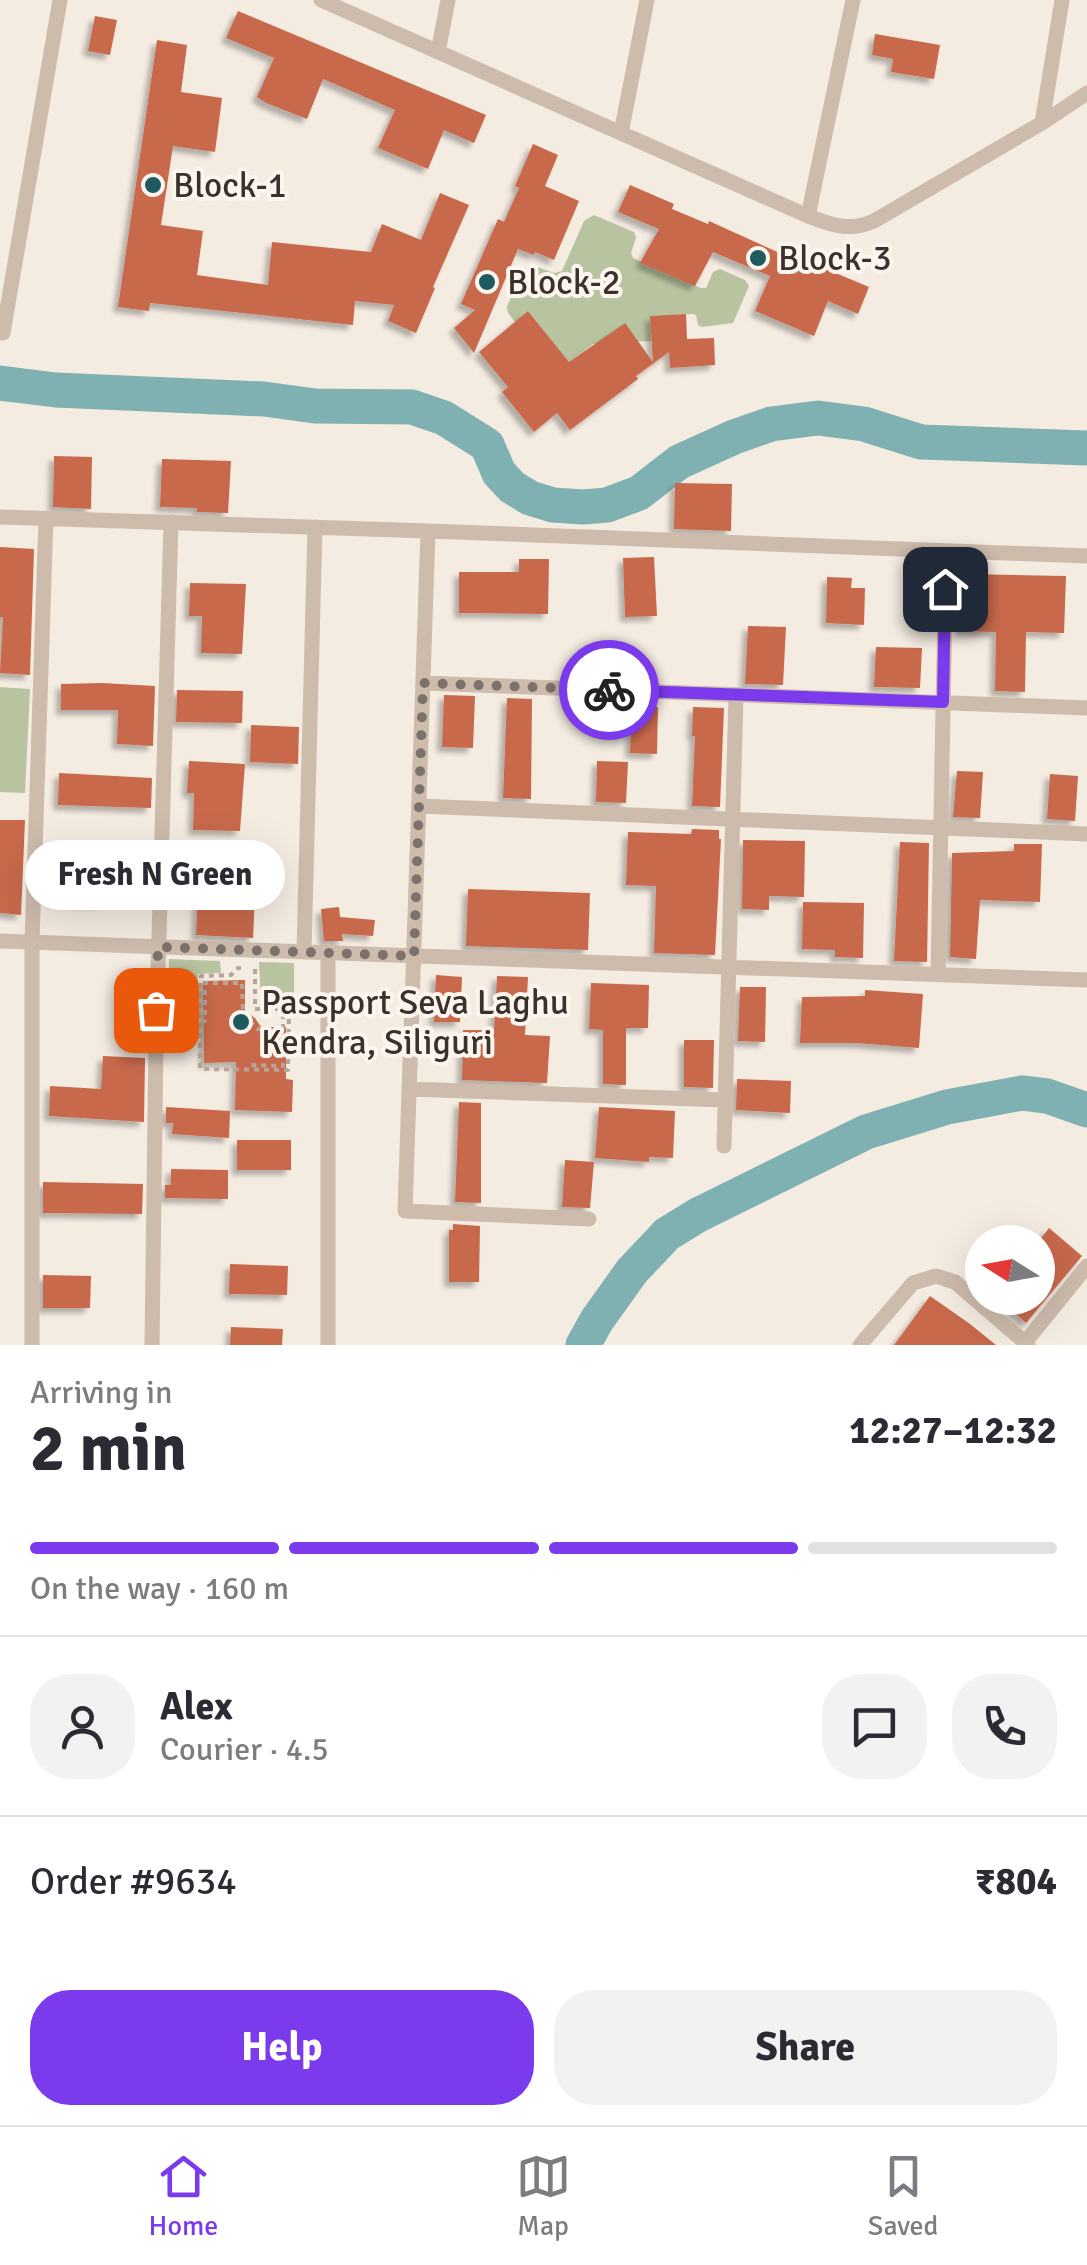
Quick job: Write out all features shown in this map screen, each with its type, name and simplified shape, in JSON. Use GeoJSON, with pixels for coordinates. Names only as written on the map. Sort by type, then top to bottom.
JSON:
{"type":"FeatureCollection","features":[{"type":"Feature","properties":{"kind":"street"},"geometry":{"type":"LineString","coordinates":[[2,333],[60,0]]}},
{"type":"Feature","properties":{"kind":"street"},"geometry":{"type":"LineString","coordinates":[[321,0],[808,216],[844,228],[874,222],[1087,93]]}},
{"type":"Feature","properties":{"kind":"street"},"geometry":{"type":"LineString","coordinates":[[438,52],[448,0]]}},
{"type":"Feature","properties":{"kind":"street"},"geometry":{"type":"LineString","coordinates":[[621,133],[647,0]]}},
{"type":"Feature","properties":{"kind":"street"},"geometry":{"type":"LineString","coordinates":[[808,216],[853,0]]}},
{"type":"Feature","properties":{"kind":"street"},"geometry":{"type":"LineString","coordinates":[[1042,123],[1062,0]]}},
{"type":"Feature","properties":{"kind":"street"},"geometry":{"type":"LineString","coordinates":[[0,516],[1087,556]]}},
{"type":"Feature","properties":{"kind":"street"},"geometry":{"type":"LineString","coordinates":[[32,1345],[32,942],[46,518]]}},
{"type":"Feature","properties":{"kind":"street"},"geometry":{"type":"LineString","coordinates":[[152,1345],[158,947],[171,522]]}},
{"type":"Feature","properties":{"kind":"street"},"geometry":{"type":"LineString","coordinates":[[304,952],[315,527]]}},
{"type":"Feature","properties":{"kind":"street"},"geometry":{"type":"LineString","coordinates":[[428,530],[405,1210],[589,1218]]}},
{"type":"Feature","properties":{"kind":"street"},"geometry":{"type":"LineString","coordinates":[[938,975],[946,551]]}},
{"type":"Feature","properties":{"kind":"street"},"geometry":{"type":"LineString","coordinates":[[423,683],[1087,708]]}},
{"type":"Feature","properties":{"kind":"street"},"geometry":{"type":"LineString","coordinates":[[724,1146],[736,695]]}},
{"type":"Feature","properties":{"kind":"street"},"geometry":{"type":"LineString","coordinates":[[418,806],[1087,834]]}},
{"type":"Feature","properties":{"kind":"street"},"geometry":{"type":"LineString","coordinates":[[0,941],[1087,980]]}},
{"type":"Feature","properties":{"kind":"street"},"geometry":{"type":"LineString","coordinates":[[328,952],[328,1345]]}},
{"type":"Feature","properties":{"kind":"street"},"geometry":{"type":"LineString","coordinates":[[409,1089],[725,1100]]}},
{"type":"Feature","properties":{"kind":"street"},"geometry":{"type":"LineString","coordinates":[[860,1345],[914,1282],[936,1276],[955,1282],[1025,1344],[1087,1266]]}},
{"type":"Feature","properties":{"kind":"path"},"geometry":{"type":"LineString","coordinates":[[238,968],[238,983]]}},
{"type":"Feature","properties":{"kind":"path"},"geometry":{"type":"LineString","coordinates":[[247,1018],[255,1009],[255,968],[238,968],[230,975],[201,976],[200,1069],[283,1068]]}},
{"type":"Feature","properties":{"kind":"path"},"geometry":{"type":"LineString","coordinates":[[200,1021],[205,1021],[205,983],[242,982],[243,1014],[257,1029],[283,1029]]}},
{"type":"Feature","properties":{"kind":"path"},"geometry":{"type":"LineString","coordinates":[[255,1009],[286,1009],[328,1001]]}},
{"type":"Feature","properties":{"kind":"path"},"geometry":{"type":"LineString","coordinates":[[283,1068],[286,1009]]}},
{"type":"Feature","properties":{"kind":"path"},"geometry":{"type":"LineString","coordinates":[[247,1066],[288,1070],[286,1009]]}},
{"type":"Feature","properties":{"kind":"path"},"geometry":{"type":"LineString","coordinates":[[156,1042],[200,1040]]}},
{"type":"Feature","properties":{"kind":"green space"},"geometry":{"type":"Polygon","coordinates":[[[594,215],[634,232],[633,258],[701,288],[706,288],[713,272],[720,269],[745,280],[749,286],[733,323],[702,327],[692,314],[651,316],[651,341],[593,344],[569,362],[554,344],[530,363],[545,332],[528,311],[515,322],[508,313],[521,272],[532,265],[554,273],[562,271],[584,221],[594,215]]]}},
{"type":"Feature","properties":{"kind":"green space"},"geometry":{"type":"Polygon","coordinates":[[[0,687],[30,689],[25,793],[0,792],[0,687]]]}},
{"type":"Feature","properties":{"kind":"green space"},"geometry":{"type":"Polygon","coordinates":[[[169,959],[220,961],[221,973],[198,974],[195,1029],[168,1035],[169,959]]]}},
{"type":"Feature","properties":{"kind":"green space"},"geometry":{"type":"Polygon","coordinates":[[[259,962],[294,963],[294,1008],[268,1007],[261,1002],[259,962]]]}},
{"type":"Feature","properties":{"kind":"building","name":"Block-1"},"geometry":{"type":"Polygon","coordinates":[[[238,11],[486,115],[474,143],[444,130],[428,169],[378,148],[395,110],[323,79],[307,119],[266,103],[257,97],[274,58],[226,38],[238,11]]]}},
{"type":"Feature","properties":{"kind":"building"},"geometry":{"type":"Polygon","coordinates":[[[95,16],[117,20],[110,55],[88,51],[95,16]]]}},
{"type":"Feature","properties":{"kind":"building"},"geometry":{"type":"Polygon","coordinates":[[[875,34],[940,45],[934,79],[891,72],[893,59],[872,55],[875,34]]]}},
{"type":"Feature","properties":{"kind":"building","name":"Block-1"},"geometry":{"type":"Polygon","coordinates":[[[157,40],[187,45],[181,92],[222,98],[215,152],[173,146],[161,225],[203,231],[197,275],[268,285],[272,242],[371,252],[382,224],[421,240],[440,193],[469,205],[416,333],[388,321],[394,305],[355,301],[353,325],[150,303],[149,311],[118,307],[157,40]]]}},
{"type":"Feature","properties":{"kind":"building"},"geometry":{"type":"Polygon","coordinates":[[[533,144],[558,155],[545,186],[579,201],[554,260],[518,249],[474,353],[454,328],[475,310],[461,304],[498,219],[504,222],[533,144]]]}},
{"type":"Feature","properties":{"kind":"building","name":"Block-3"},"geometry":{"type":"Polygon","coordinates":[[[630,185],[674,204],[672,209],[708,224],[709,221],[824,273],[826,269],[869,287],[858,314],[828,301],[814,336],[755,311],[770,276],[713,252],[695,286],[640,263],[659,229],[618,212],[630,185]]]}},
{"type":"Feature","properties":{"kind":"building","name":"Block-2"},"geometry":{"type":"Polygon","coordinates":[[[528,311],[569,362],[625,323],[653,362],[650,316],[686,314],[687,339],[714,338],[715,365],[670,368],[669,352],[570,430],[557,413],[534,432],[502,392],[508,387],[479,352],[528,311]]]}},
{"type":"Feature","properties":{"kind":"building"},"geometry":{"type":"Polygon","coordinates":[[[54,456],[92,457],[91,509],[53,507],[54,456]]]}},
{"type":"Feature","properties":{"kind":"building"},"geometry":{"type":"Polygon","coordinates":[[[162,459],[231,461],[228,513],[160,507],[162,459]]]}},
{"type":"Feature","properties":{"kind":"building"},"geometry":{"type":"Polygon","coordinates":[[[675,483],[732,484],[731,531],[674,529],[675,483]]]}},
{"type":"Feature","properties":{"kind":"building"},"geometry":{"type":"Polygon","coordinates":[[[0,547],[34,549],[30,675],[0,673],[0,547]]]}},
{"type":"Feature","properties":{"kind":"building"},"geometry":{"type":"Polygon","coordinates":[[[654,557],[657,616],[625,617],[623,558],[654,557]]]}},
{"type":"Feature","properties":{"kind":"building"},"geometry":{"type":"Polygon","coordinates":[[[519,559],[549,559],[548,614],[459,613],[459,572],[519,572],[519,559]]]}},
{"type":"Feature","properties":{"kind":"building"},"geometry":{"type":"Polygon","coordinates":[[[963,574],[1066,576],[1064,633],[1026,632],[1025,692],[995,691],[996,632],[961,631],[963,574]]]}},
{"type":"Feature","properties":{"kind":"building"},"geometry":{"type":"Polygon","coordinates":[[[827,577],[852,578],[851,588],[865,588],[864,625],[826,623],[827,577]]]}},
{"type":"Feature","properties":{"kind":"building"},"geometry":{"type":"Polygon","coordinates":[[[190,583],[246,584],[242,654],[201,653],[202,616],[189,616],[190,583]]]}},
{"type":"Feature","properties":{"kind":"building"},"geometry":{"type":"Polygon","coordinates":[[[748,626],[786,627],[783,685],[745,684],[748,626]]]}},
{"type":"Feature","properties":{"kind":"building"},"geometry":{"type":"Polygon","coordinates":[[[876,647],[922,648],[920,688],[874,687],[876,647]]]}},
{"type":"Feature","properties":{"kind":"building"},"geometry":{"type":"Polygon","coordinates":[[[61,684],[155,686],[153,746],[117,744],[118,710],[61,710],[61,684]]]}},
{"type":"Feature","properties":{"kind":"building"},"geometry":{"type":"Polygon","coordinates":[[[177,690],[243,691],[242,723],[176,722],[177,690]]]}},
{"type":"Feature","properties":{"kind":"building"},"geometry":{"type":"Polygon","coordinates":[[[444,695],[475,696],[473,748],[442,747],[444,695]]]}},
{"type":"Feature","properties":{"kind":"building"},"geometry":{"type":"Polygon","coordinates":[[[507,698],[532,699],[531,799],[503,798],[507,698]]]}},
{"type":"Feature","properties":{"kind":"building"},"geometry":{"type":"Polygon","coordinates":[[[632,706],[658,707],[657,754],[630,753],[632,706]]]}},
{"type":"Feature","properties":{"kind":"building"},"geometry":{"type":"Polygon","coordinates":[[[693,707],[724,708],[720,807],[692,806],[693,707]]]}},
{"type":"Feature","properties":{"kind":"building"},"geometry":{"type":"Polygon","coordinates":[[[251,725],[299,727],[298,764],[250,762],[251,725]]]}},
{"type":"Feature","properties":{"kind":"building"},"geometry":{"type":"Polygon","coordinates":[[[189,761],[245,764],[240,831],[193,830],[194,793],[187,793],[189,761]]]}},
{"type":"Feature","properties":{"kind":"building"},"geometry":{"type":"Polygon","coordinates":[[[597,761],[628,762],[626,803],[596,802],[597,761]]]}},
{"type":"Feature","properties":{"kind":"building"},"geometry":{"type":"Polygon","coordinates":[[[957,771],[983,772],[980,818],[953,817],[957,771]]]}},
{"type":"Feature","properties":{"kind":"building"},"geometry":{"type":"Polygon","coordinates":[[[59,773],[152,778],[151,808],[58,805],[59,773]]]}},
{"type":"Feature","properties":{"kind":"building"},"geometry":{"type":"Polygon","coordinates":[[[1050,774],[1078,776],[1075,821],[1047,819],[1050,774]]]}},
{"type":"Feature","properties":{"kind":"building"},"geometry":{"type":"Polygon","coordinates":[[[0,820],[25,820],[21,915],[0,913],[0,820]]]}},
{"type":"Feature","properties":{"kind":"building"},"geometry":{"type":"Polygon","coordinates":[[[692,829],[719,830],[721,839],[715,955],[654,953],[656,886],[626,885],[628,832],[691,834],[692,829]]]}},
{"type":"Feature","properties":{"kind":"building"},"geometry":{"type":"Polygon","coordinates":[[[115,840],[150,841],[149,900],[103,899],[103,904],[52,901],[54,867],[113,870],[115,840]]]}},
{"type":"Feature","properties":{"kind":"building"},"geometry":{"type":"Polygon","coordinates":[[[743,840],[805,841],[804,897],[769,896],[769,910],[742,909],[743,840]]]}},
{"type":"Feature","properties":{"kind":"building"},"geometry":{"type":"Polygon","coordinates":[[[900,842],[929,843],[927,962],[894,961],[900,842]]]}},
{"type":"Feature","properties":{"kind":"building"},"geometry":{"type":"Polygon","coordinates":[[[1014,844],[1042,844],[1040,902],[980,900],[976,959],[950,957],[952,853],[1014,851],[1014,844]]]}},
{"type":"Feature","properties":{"kind":"building"},"geometry":{"type":"Polygon","coordinates":[[[468,889],[590,893],[588,950],[466,946],[468,889]]]}},
{"type":"Feature","properties":{"kind":"building"},"geometry":{"type":"Polygon","coordinates":[[[198,892],[255,895],[253,938],[196,935],[198,892]]]}},
{"type":"Feature","properties":{"kind":"building"},"geometry":{"type":"Polygon","coordinates":[[[803,902],[864,903],[863,958],[835,957],[835,950],[802,949],[803,902]]]}},
{"type":"Feature","properties":{"kind":"building"},"geometry":{"type":"Polygon","coordinates":[[[339,907],[340,917],[375,920],[373,936],[342,934],[343,941],[324,941],[321,909],[339,907]]]}},
{"type":"Feature","properties":{"kind":"building"},"geometry":{"type":"Polygon","coordinates":[[[436,975],[462,977],[460,1022],[434,1022],[436,975]]]}},
{"type":"Feature","properties":{"kind":"building"},"geometry":{"type":"Polygon","coordinates":[[[497,976],[528,977],[525,1035],[550,1036],[547,1083],[462,1080],[463,1030],[494,1030],[497,976]]]}},
{"type":"Feature","properties":{"kind":"building"},"geometry":{"type":"Polygon","coordinates":[[[245,980],[245,1011],[261,1027],[286,1027],[286,1079],[293,1080],[292,1112],[235,1110],[236,1062],[204,1063],[203,981],[245,980]]]}},
{"type":"Feature","properties":{"kind":"building"},"geometry":{"type":"Polygon","coordinates":[[[591,983],[649,985],[648,1028],[626,1028],[626,1085],[603,1084],[603,1030],[589,1029],[591,983]]]}},
{"type":"Feature","properties":{"kind":"building"},"geometry":{"type":"Polygon","coordinates":[[[740,987],[766,987],[765,1042],[738,1041],[740,987]]]}},
{"type":"Feature","properties":{"kind":"building"},"geometry":{"type":"Polygon","coordinates":[[[865,990],[923,994],[919,1048],[800,1043],[802,997],[865,996],[865,990]]]}},
{"type":"Feature","properties":{"kind":"building"},"geometry":{"type":"Polygon","coordinates":[[[684,1040],[714,1040],[713,1088],[684,1087],[684,1040]]]}},
{"type":"Feature","properties":{"kind":"building"},"geometry":{"type":"Polygon","coordinates":[[[103,1056],[145,1058],[144,1122],[49,1116],[50,1086],[101,1089],[103,1056]]]}},
{"type":"Feature","properties":{"kind":"building"},"geometry":{"type":"Polygon","coordinates":[[[737,1079],[791,1081],[790,1113],[736,1110],[737,1079]]]}},
{"type":"Feature","properties":{"kind":"building"},"geometry":{"type":"Polygon","coordinates":[[[459,1102],[481,1103],[481,1203],[455,1202],[459,1102]]]}},
{"type":"Feature","properties":{"kind":"building"},"geometry":{"type":"Polygon","coordinates":[[[166,1107],[230,1111],[229,1138],[172,1134],[173,1123],[166,1123],[166,1107]]]}},
{"type":"Feature","properties":{"kind":"building"},"geometry":{"type":"Polygon","coordinates":[[[599,1107],[675,1111],[673,1158],[649,1157],[649,1162],[595,1158],[599,1107]]]}},
{"type":"Feature","properties":{"kind":"building"},"geometry":{"type":"Polygon","coordinates":[[[237,1140],[291,1140],[291,1170],[237,1170],[237,1140]]]}},
{"type":"Feature","properties":{"kind":"building"},"geometry":{"type":"Polygon","coordinates":[[[565,1160],[594,1162],[590,1208],[562,1207],[565,1160]]]}},
{"type":"Feature","properties":{"kind":"building"},"geometry":{"type":"Polygon","coordinates":[[[171,1169],[228,1170],[228,1199],[165,1198],[165,1185],[171,1185],[171,1169]]]}},
{"type":"Feature","properties":{"kind":"building"},"geometry":{"type":"Polygon","coordinates":[[[43,1182],[143,1184],[142,1214],[43,1213],[43,1182]]]}},
{"type":"Feature","properties":{"kind":"building"},"geometry":{"type":"Polygon","coordinates":[[[453,1224],[480,1226],[479,1282],[449,1282],[449,1230],[453,1230],[453,1224]]]}},
{"type":"Feature","properties":{"kind":"building"},"geometry":{"type":"Polygon","coordinates":[[[1055,1233],[1082,1256],[1055,1288],[1055,1233]]]}},
{"type":"Feature","properties":{"kind":"building"},"geometry":{"type":"Polygon","coordinates":[[[230,1264],[288,1266],[287,1295],[229,1294],[230,1264]]]}},
{"type":"Feature","properties":{"kind":"building"},"geometry":{"type":"Polygon","coordinates":[[[43,1275],[91,1276],[90,1308],[43,1308],[43,1275]]]}},
{"type":"Feature","properties":{"kind":"building"},"geometry":{"type":"Polygon","coordinates":[[[930,1296],[970,1324],[996,1345],[894,1345],[930,1296]]]}},
{"type":"Feature","properties":{"kind":"building"},"geometry":{"type":"Polygon","coordinates":[[[1017,1315],[1033,1315],[1026,1323],[1017,1315]]]}},
{"type":"Feature","properties":{"kind":"building"},"geometry":{"type":"Polygon","coordinates":[[[231,1327],[283,1329],[282,1345],[230,1345],[231,1327]]]}},
{"type":"Feature","properties":{"kind":"waterway"},"geometry":{"type":"LineString","coordinates":[[0,383],[56,390],[264,399],[315,406],[412,407],[444,418],[487,445],[499,473],[530,498],[553,505],[583,507],[607,505],[639,493],[679,462],[734,437],[771,424],[818,418],[864,424],[921,442],[1087,448]]}},
{"type":"Feature","properties":{"kind":"waterway"},"geometry":{"type":"LineString","coordinates":[[583,1345],[632,1271],[667,1234],[866,1132],[947,1107],[1022,1093],[1047,1096],[1087,1110]]}},
{"type":"Feature","properties":{"kind":"way so far"},"geometry":{"type":"LineString","coordinates":[[156,1010],[158,947],[414,956],[423,683],[609,690]]}},
{"type":"Feature","properties":{"kind":"place","name":"Block-1"},"geometry":{"type":"Point","coordinates":[153,185]}},
{"type":"Feature","properties":{"kind":"place","name":"Block-3"},"geometry":{"type":"Point","coordinates":[758,258]}},
{"type":"Feature","properties":{"kind":"place","name":"Block-2"},"geometry":{"type":"Point","coordinates":[487,282]}},
{"type":"Feature","properties":{"kind":"place","name":"Fresh N Green"},"geometry":{"type":"Point","coordinates":[156,1010]}},
{"type":"Feature","properties":{"kind":"place","name":"Passport Seva Laghu Kendra, Siliguri"},"geometry":{"type":"Point","coordinates":[241,1022]}},
{"type":"Feature","properties":{"kind":"route"},"geometry":{"type":"LineString","coordinates":[[609,690],[943,702],[945,589]]}}]}
